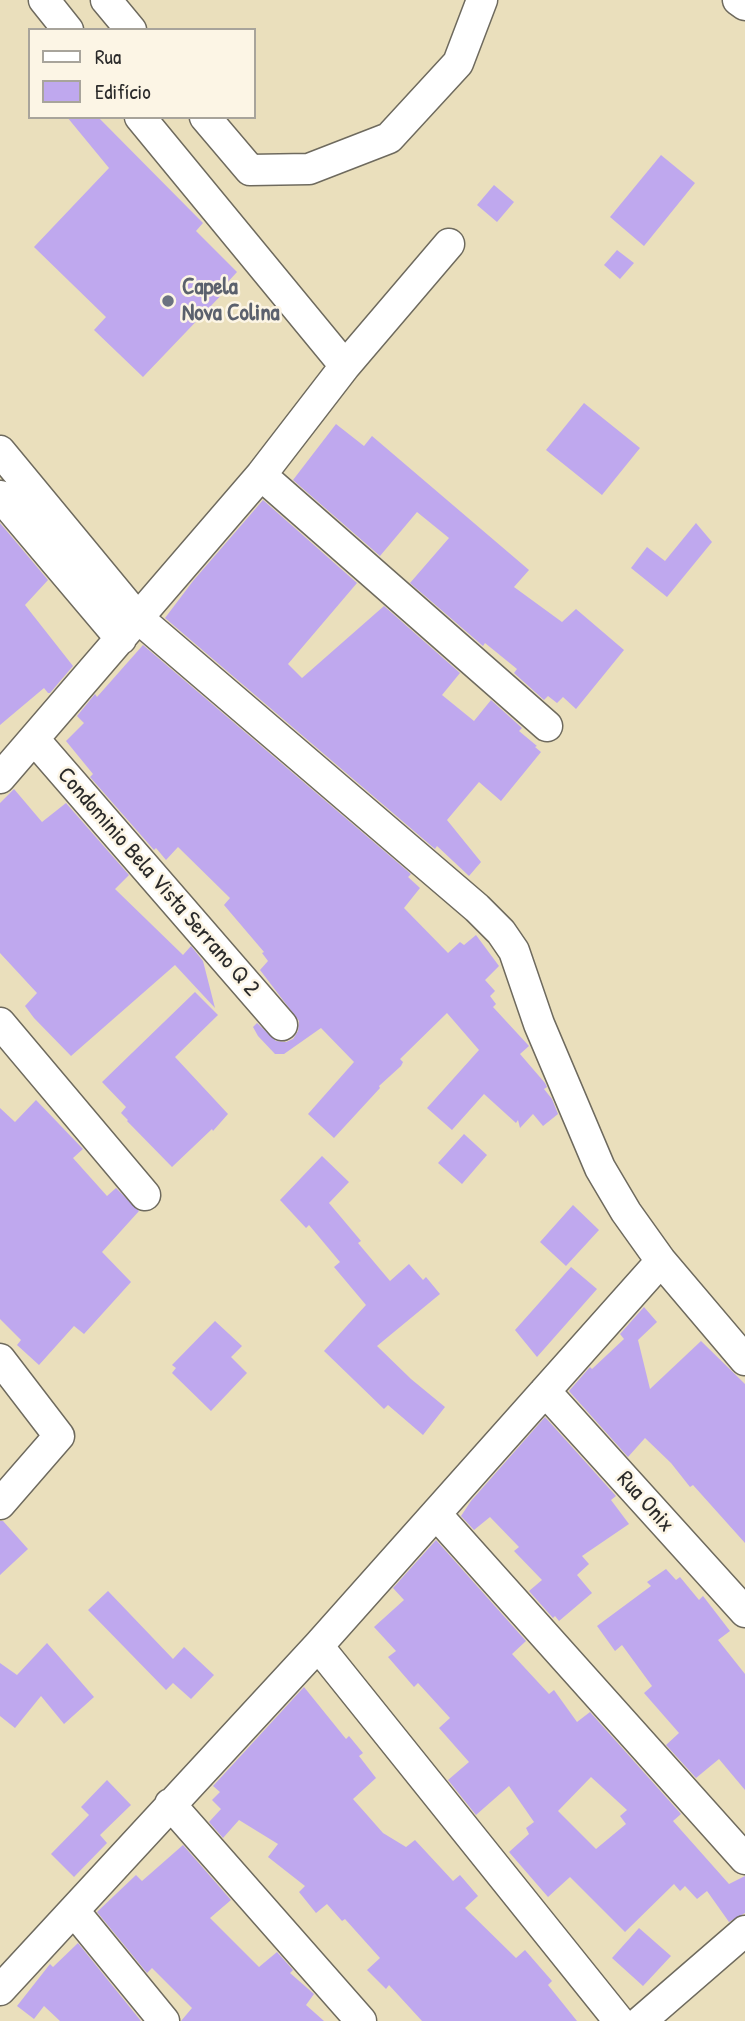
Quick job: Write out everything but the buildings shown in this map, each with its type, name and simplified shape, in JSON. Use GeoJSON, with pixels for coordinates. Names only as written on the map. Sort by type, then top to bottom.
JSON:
{"type":"FeatureCollection","features":[{"type":"Feature","properties":{"kind":"street"},"geometry":{"type":"LineString","coordinates":[[44,0],[66,28]]}},
{"type":"Feature","properties":{"kind":"street"},"geometry":{"type":"LineString","coordinates":[[106,0],[129,28]]}},
{"type":"Feature","properties":{"kind":"street"},"geometry":{"type":"LineString","coordinates":[[207,119],[250,170],[309,169],[389,138],[457,63],[482,0]]}},
{"type":"Feature","properties":{"kind":"street"},"geometry":{"type":"LineString","coordinates":[[738,0],[745,5]]}},
{"type":"Feature","properties":{"kind":"street"},"geometry":{"type":"LineString","coordinates":[[142,119],[345,366]]}},
{"type":"Feature","properties":{"kind":"street"},"geometry":{"type":"LineString","coordinates":[[0,778],[261,475],[345,366],[449,244]]}},
{"type":"Feature","properties":{"kind":"street"},"geometry":{"type":"LineString","coordinates":[[5,467],[130,628]]}},
{"type":"Feature","properties":{"kind":"street"},"geometry":{"type":"LineString","coordinates":[[261,475],[547,726]]}},
{"type":"Feature","properties":{"kind":"street"},"geometry":{"type":"LineString","coordinates":[[0,496],[130,628],[477,908],[501,932],[514,951],[539,1024],[600,1168],[626,1212],[661,1261],[745,1360]]}},
{"type":"Feature","properties":{"kind":"street","name":"Condominio Bela Vista Serrano Q 2"},"geometry":{"type":"LineString","coordinates":[[34,739],[282,1025]]}},
{"type":"Feature","properties":{"kind":"street"},"geometry":{"type":"LineString","coordinates":[[0,1023],[145,1195]]}},
{"type":"Feature","properties":{"kind":"street"},"geometry":{"type":"LineString","coordinates":[[0,1990],[318,1646],[661,1261]]}},
{"type":"Feature","properties":{"kind":"street"},"geometry":{"type":"LineString","coordinates":[[0,1359],[59,1436],[0,1504]]}},
{"type":"Feature","properties":{"kind":"street","name":"Rua Onix"},"geometry":{"type":"LineString","coordinates":[[545,1391],[745,1612]]}},
{"type":"Feature","properties":{"kind":"street"},"geometry":{"type":"LineString","coordinates":[[436,1514],[745,1859]]}},
{"type":"Feature","properties":{"kind":"street"},"geometry":{"type":"LineString","coordinates":[[318,1646],[619,2021]]}},
{"type":"Feature","properties":{"kind":"street"},"geometry":{"type":"LineString","coordinates":[[170,1804],[361,2021]]}},
{"type":"Feature","properties":{"kind":"street"},"geometry":{"type":"LineString","coordinates":[[74,1911],[164,2021]]}},
{"type":"Feature","properties":{"kind":"street"},"geometry":{"type":"LineString","coordinates":[[641,2021],[745,1931]]}},
{"type":"Feature","properties":{"kind":"place","name":"Capela Nova Colina"},"geometry":{"type":"Point","coordinates":[168,301]}}]}
